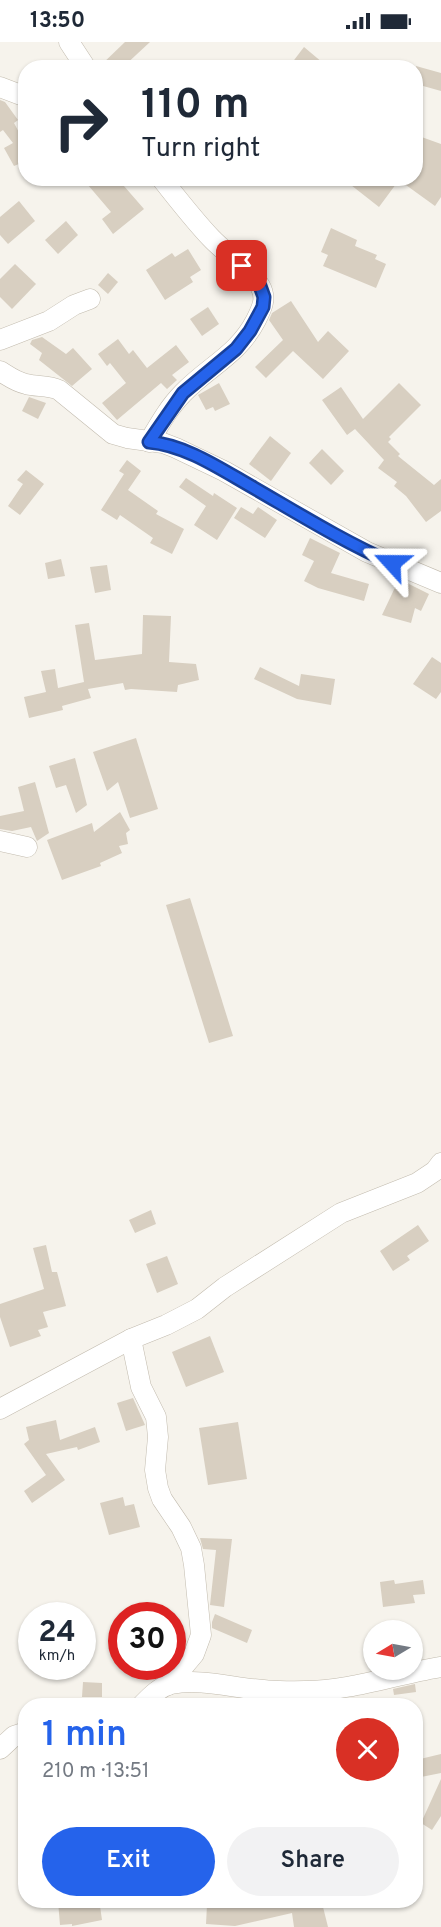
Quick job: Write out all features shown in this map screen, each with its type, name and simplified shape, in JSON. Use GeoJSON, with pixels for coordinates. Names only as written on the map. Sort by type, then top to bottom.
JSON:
{"type":"FeatureCollection","features":[{"type":"Feature","properties":{"kind":"street"},"geometry":{"type":"LineString","coordinates":[[69,42],[81,60]]}},
{"type":"Feature","properties":{"kind":"street"},"geometry":{"type":"LineString","coordinates":[[0,87],[18,94]]}},
{"type":"Feature","properties":{"kind":"street"},"geometry":{"type":"LineString","coordinates":[[149,442],[183,393],[236,349],[250,331],[263,307],[264,297],[260,286],[254,279],[211,238],[168,186]]}},
{"type":"Feature","properties":{"kind":"street"},"geometry":{"type":"LineString","coordinates":[[0,340],[49,321],[74,305],[90,299]]}},
{"type":"Feature","properties":{"kind":"street"},"geometry":{"type":"LineString","coordinates":[[0,371],[25,384],[50,386],[59,390],[113,434],[163,443],[197,457],[367,552],[441,584]]}},
{"type":"Feature","properties":{"kind":"street"},"geometry":{"type":"LineString","coordinates":[[0,841],[27,847]]}},
{"type":"Feature","properties":{"kind":"street"},"geometry":{"type":"LineString","coordinates":[[0,1409],[131,1339],[197,1309],[225,1287],[341,1213],[417,1183],[435,1171],[441,1163]]}},
{"type":"Feature","properties":{"kind":"street"},"geometry":{"type":"LineString","coordinates":[[131,1339],[141,1387],[156,1417],[158,1437],[155,1470],[158,1488],[162,1499],[181,1527],[190,1548],[200,1623],[201,1635],[194,1654],[168,1685]]}},
{"type":"Feature","properties":{"kind":"street"},"geometry":{"type":"LineString","coordinates":[[150,1698],[168,1685],[190,1682],[264,1691],[307,1691],[335,1689],[441,1667]]}},
{"type":"Feature","properties":{"kind":"street"},"geometry":{"type":"LineString","coordinates":[[0,1749],[18,1735]]}},
{"type":"Feature","properties":{"kind":"building"},"geometry":{"type":"Polygon","coordinates":[[[125,42],[150,42],[131,60],[106,60],[125,42]]]}},
{"type":"Feature","properties":{"kind":"building"},"geometry":{"type":"Polygon","coordinates":[[[304,47],[319,60],[294,60],[304,47]]]}},
{"type":"Feature","properties":{"kind":"building"},"geometry":{"type":"Polygon","coordinates":[[[423,68],[441,73],[441,91],[423,86],[423,68]]]}},
{"type":"Feature","properties":{"kind":"building"},"geometry":{"type":"Polygon","coordinates":[[[0,100],[5,102],[18,120],[14,123],[18,130],[18,164],[14,166],[4,148],[13,143],[3,130],[0,132],[0,100]]]}},
{"type":"Feature","properties":{"kind":"building"},"geometry":{"type":"Polygon","coordinates":[[[423,138],[441,144],[441,197],[435,206],[407,186],[423,186],[423,138]]]}},
{"type":"Feature","properties":{"kind":"building"},"geometry":{"type":"Polygon","coordinates":[[[89,186],[124,186],[144,209],[113,234],[102,219],[111,212],[89,186]]]}},
{"type":"Feature","properties":{"kind":"building"},"geometry":{"type":"Polygon","coordinates":[[[352,186],[395,186],[379,207],[352,186]]]}},
{"type":"Feature","properties":{"kind":"building"},"geometry":{"type":"Polygon","coordinates":[[[19,201],[35,221],[8,244],[0,235],[0,217],[19,201]]]}},
{"type":"Feature","properties":{"kind":"building"},"geometry":{"type":"Polygon","coordinates":[[[66,221],[78,235],[58,254],[45,240],[66,221]]]}},
{"type":"Feature","properties":{"kind":"building"},"geometry":{"type":"Polygon","coordinates":[[[331,228],[357,240],[355,246],[377,255],[375,259],[386,264],[376,288],[323,266],[328,255],[321,252],[331,228]]]}},
{"type":"Feature","properties":{"kind":"building"},"geometry":{"type":"Polygon","coordinates":[[[188,249],[201,270],[190,277],[193,282],[165,300],[146,270],[172,253],[175,257],[188,249]]]}},
{"type":"Feature","properties":{"kind":"building"},"geometry":{"type":"Polygon","coordinates":[[[15,264],[36,284],[12,309],[0,297],[0,279],[15,264]]]}},
{"type":"Feature","properties":{"kind":"building"},"geometry":{"type":"Polygon","coordinates":[[[108,273],[118,282],[108,294],[98,285],[108,273]]]}},
{"type":"Feature","properties":{"kind":"building"},"geometry":{"type":"Polygon","coordinates":[[[291,301],[318,342],[328,331],[349,351],[323,379],[293,351],[266,378],[255,367],[283,340],[269,320],[272,313],[291,301]]]}},
{"type":"Feature","properties":{"kind":"building"},"geometry":{"type":"Polygon","coordinates":[[[208,307],[219,324],[202,336],[190,319],[208,307]]]}},
{"type":"Feature","properties":{"kind":"building"},"geometry":{"type":"Polygon","coordinates":[[[42,337],[66,354],[73,348],[92,369],[72,386],[39,360],[42,353],[30,344],[32,340],[42,337]]]}},
{"type":"Feature","properties":{"kind":"building"},"geometry":{"type":"Polygon","coordinates":[[[118,339],[129,354],[133,350],[147,368],[176,345],[189,362],[172,375],[177,380],[167,389],[161,383],[117,420],[102,403],[126,383],[110,363],[107,366],[98,354],[118,339]]]}},
{"type":"Feature","properties":{"kind":"building"},"geometry":{"type":"Polygon","coordinates":[[[219,383],[230,404],[215,411],[213,407],[206,410],[198,395],[219,383]]]}},
{"type":"Feature","properties":{"kind":"building"},"geometry":{"type":"Polygon","coordinates":[[[399,383],[421,405],[389,437],[391,439],[388,442],[400,454],[398,456],[434,485],[441,479],[441,511],[426,522],[406,496],[394,486],[397,482],[378,468],[384,460],[355,429],[347,435],[322,400],[341,387],[363,419],[399,383]]]}},
{"type":"Feature","properties":{"kind":"building"},"geometry":{"type":"Polygon","coordinates":[[[29,397],[46,403],[38,419],[22,411],[29,397]]]}},
{"type":"Feature","properties":{"kind":"building"},"geometry":{"type":"Polygon","coordinates":[[[270,436],[291,453],[271,481],[249,464],[270,436]]]}},
{"type":"Feature","properties":{"kind":"building"},"geometry":{"type":"Polygon","coordinates":[[[322,449],[344,471],[331,485],[309,463],[322,449]]]}},
{"type":"Feature","properties":{"kind":"building"},"geometry":{"type":"Polygon","coordinates":[[[127,460],[141,471],[128,490],[158,511],[156,514],[184,529],[172,554],[150,543],[153,538],[120,515],[117,520],[101,510],[124,474],[119,471],[127,460]]]}},
{"type":"Feature","properties":{"kind":"building"},"geometry":{"type":"Polygon","coordinates":[[[26,470],[44,484],[20,515],[8,506],[23,484],[17,480],[26,470]]]}},
{"type":"Feature","properties":{"kind":"building"},"geometry":{"type":"Polygon","coordinates":[[[186,478],[213,496],[214,493],[237,508],[217,540],[194,525],[206,506],[179,487],[186,478]]]}},
{"type":"Feature","properties":{"kind":"building"},"geometry":{"type":"Polygon","coordinates":[[[241,507],[253,514],[258,507],[277,520],[265,538],[234,518],[241,507]]]}},
{"type":"Feature","properties":{"kind":"building"},"geometry":{"type":"Polygon","coordinates":[[[310,538],[340,553],[331,573],[369,584],[364,601],[318,588],[304,581],[314,561],[302,555],[310,538]]]}},
{"type":"Feature","properties":{"kind":"building"},"geometry":{"type":"Polygon","coordinates":[[[61,559],[65,576],[48,579],[45,563],[61,559]]]}},
{"type":"Feature","properties":{"kind":"building"},"geometry":{"type":"Polygon","coordinates":[[[107,565],[111,590],[95,593],[90,567],[107,565]]]}},
{"type":"Feature","properties":{"kind":"building"},"geometry":{"type":"Polygon","coordinates":[[[399,579],[429,594],[421,611],[415,608],[411,623],[382,615],[399,579]]]}},
{"type":"Feature","properties":{"kind":"building"},"geometry":{"type":"Polygon","coordinates":[[[143,615],[171,616],[169,662],[196,664],[199,680],[178,685],[177,692],[125,690],[123,683],[88,689],[91,698],[62,706],[63,710],[29,718],[24,697],[46,692],[41,671],[55,669],[58,688],[84,682],[75,625],[89,623],[95,660],[142,654],[143,615]]]}},
{"type":"Feature","properties":{"kind":"building"},"geometry":{"type":"Polygon","coordinates":[[[432,657],[441,663],[441,692],[436,699],[413,684],[432,657]]]}},
{"type":"Feature","properties":{"kind":"building"},"geometry":{"type":"Polygon","coordinates":[[[260,667],[299,686],[301,674],[335,679],[331,705],[297,699],[254,679],[260,667]]]}},
{"type":"Feature","properties":{"kind":"building"},"geometry":{"type":"Polygon","coordinates":[[[136,738],[158,809],[130,818],[118,782],[107,791],[93,752],[136,738]]]}},
{"type":"Feature","properties":{"kind":"building"},"geometry":{"type":"Polygon","coordinates":[[[75,758],[87,805],[76,813],[66,785],[56,788],[49,766],[75,758]]]}},
{"type":"Feature","properties":{"kind":"building"},"geometry":{"type":"Polygon","coordinates":[[[35,782],[49,833],[37,841],[31,827],[12,831],[0,829],[0,816],[24,811],[18,787],[35,782]]]}},
{"type":"Feature","properties":{"kind":"building"},"geometry":{"type":"Polygon","coordinates":[[[120,812],[130,830],[126,833],[128,844],[119,846],[122,853],[100,863],[101,866],[62,880],[47,840],[92,823],[94,832],[120,812]]]}},
{"type":"Feature","properties":{"kind":"building"},"geometry":{"type":"Polygon","coordinates":[[[190,898],[233,1036],[209,1043],[166,905],[190,898]]]}},
{"type":"Feature","properties":{"kind":"building"},"geometry":{"type":"Polygon","coordinates":[[[151,1210],[156,1224],[135,1233],[129,1220],[151,1210]]]}},
{"type":"Feature","properties":{"kind":"building"},"geometry":{"type":"Polygon","coordinates":[[[418,1225],[429,1241],[407,1256],[410,1260],[393,1271],[380,1251],[418,1225]]]}},
{"type":"Feature","properties":{"kind":"building"},"geometry":{"type":"Polygon","coordinates":[[[46,1245],[52,1272],[57,1272],[66,1306],[43,1312],[48,1327],[38,1330],[41,1336],[10,1347],[0,1317],[0,1304],[44,1289],[33,1248],[46,1245]]]}},
{"type":"Feature","properties":{"kind":"building"},"geometry":{"type":"Polygon","coordinates":[[[167,1256],[178,1284],[157,1293],[146,1264],[167,1256]]]}},
{"type":"Feature","properties":{"kind":"building"},"geometry":{"type":"Polygon","coordinates":[[[210,1336],[224,1372],[186,1387],[172,1352],[210,1336]]]}},
{"type":"Feature","properties":{"kind":"building"},"geometry":{"type":"Polygon","coordinates":[[[133,1398],[145,1425],[126,1431],[117,1403],[133,1398]]]}},
{"type":"Feature","properties":{"kind":"building"},"geometry":{"type":"Polygon","coordinates":[[[56,1420],[60,1440],[95,1427],[100,1442],[78,1450],[77,1447],[46,1454],[65,1480],[32,1503],[24,1491],[46,1475],[24,1444],[29,1440],[26,1427],[56,1420]]]}},
{"type":"Feature","properties":{"kind":"building"},"geometry":{"type":"Polygon","coordinates":[[[238,1422],[247,1479],[208,1485],[199,1428],[238,1422]]]}},
{"type":"Feature","properties":{"kind":"building"},"geometry":{"type":"Polygon","coordinates":[[[123,1497],[125,1506],[134,1504],[140,1527],[109,1535],[100,1503],[123,1497]]]}},
{"type":"Feature","properties":{"kind":"building"},"geometry":{"type":"Polygon","coordinates":[[[200,1538],[232,1539],[224,1607],[210,1605],[216,1550],[203,1549],[200,1538]]]}},
{"type":"Feature","properties":{"kind":"building"},"geometry":{"type":"Polygon","coordinates":[[[394,1580],[395,1584],[423,1580],[425,1594],[413,1595],[415,1603],[383,1607],[380,1582],[394,1580]]]}},
{"type":"Feature","properties":{"kind":"building"},"geometry":{"type":"Polygon","coordinates":[[[215,1614],[252,1630],[247,1643],[212,1628],[215,1614]]]}},
{"type":"Feature","properties":{"kind":"building"},"geometry":{"type":"Polygon","coordinates":[[[83,1682],[102,1683],[102,1697],[82,1697],[83,1682]]]}},
{"type":"Feature","properties":{"kind":"building"},"geometry":{"type":"Polygon","coordinates":[[[415,1684],[416,1692],[394,1695],[393,1689],[415,1684]]]}},
{"type":"Feature","properties":{"kind":"building"},"geometry":{"type":"Polygon","coordinates":[[[441,1754],[441,1773],[423,1777],[423,1758],[441,1754]]]}},
{"type":"Feature","properties":{"kind":"building"},"geometry":{"type":"Polygon","coordinates":[[[441,1779],[441,1816],[432,1830],[423,1824],[423,1819],[441,1779]]]}},
{"type":"Feature","properties":{"kind":"building"},"geometry":{"type":"Polygon","coordinates":[[[59,1908],[100,1908],[102,1920],[72,1926],[72,1924],[60,1925],[59,1908]]]}},
{"type":"Feature","properties":{"kind":"building"},"geometry":{"type":"Polygon","coordinates":[[[207,1908],[323,1908],[328,1927],[294,1927],[292,1913],[235,1926],[206,1924],[207,1908]]]}},
{"type":"Feature","properties":{"kind":"route"},"geometry":{"type":"LineString","coordinates":[[242,266],[260,286],[264,297],[263,307],[250,331],[236,349],[183,393],[149,442],[163,443],[197,457],[367,552],[392,563]]}}]}
